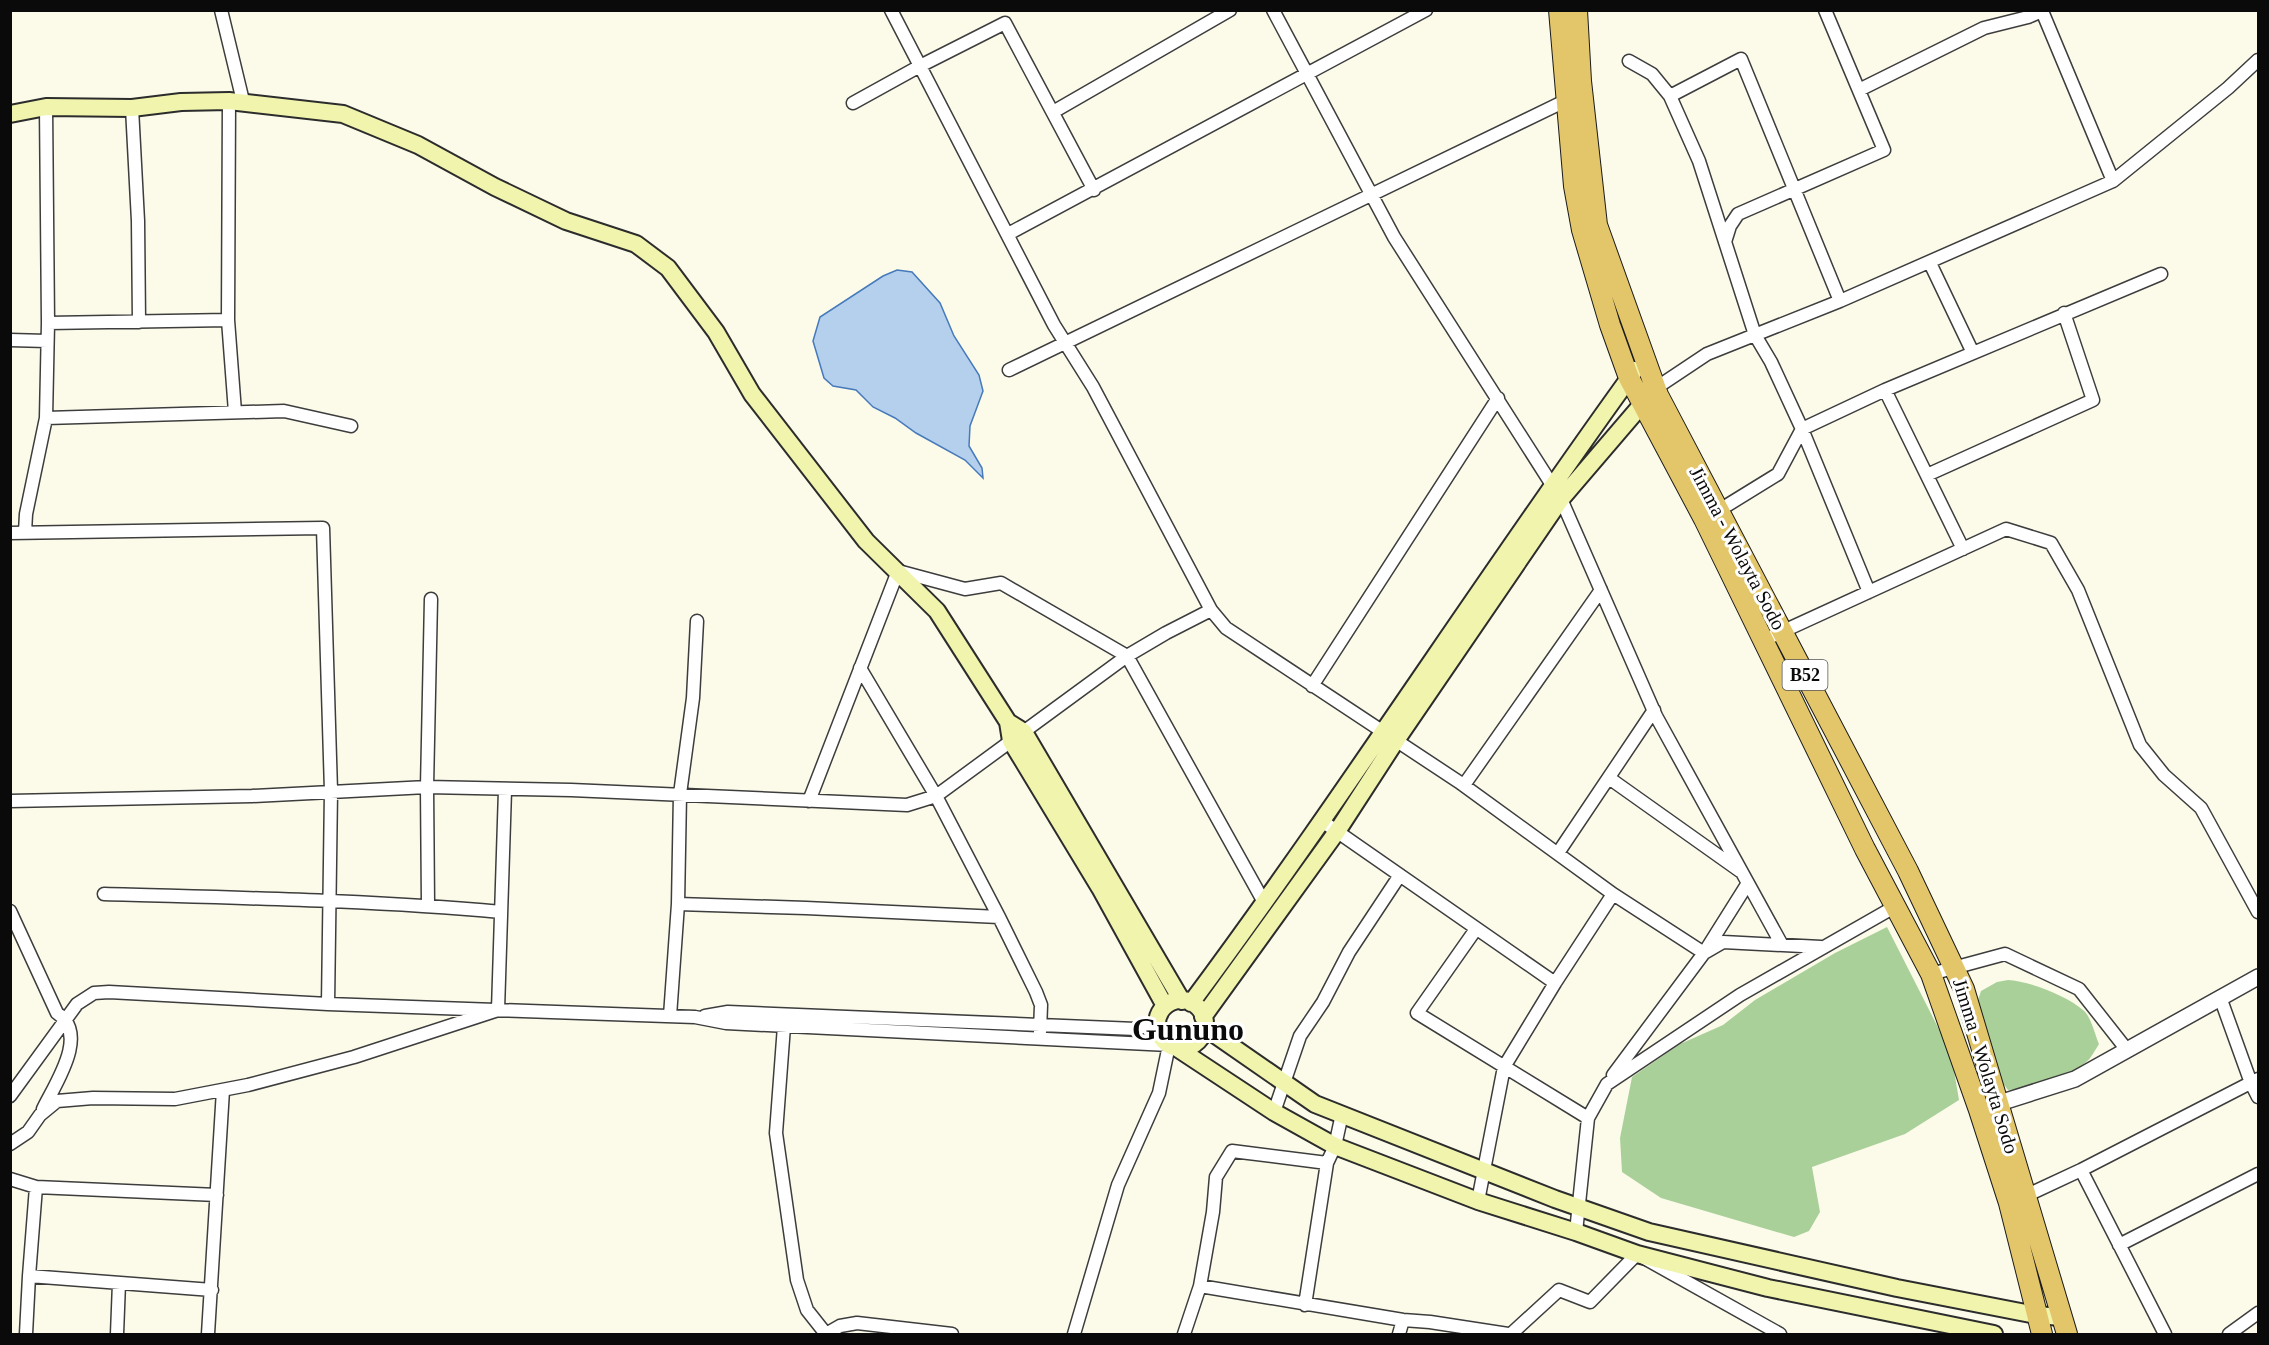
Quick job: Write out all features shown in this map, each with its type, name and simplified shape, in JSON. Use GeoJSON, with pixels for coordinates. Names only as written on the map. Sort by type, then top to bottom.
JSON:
{"type":"FeatureCollection","features":[{"type":"Feature","properties":{"kind":"highway","name":"Jimma - Wolayta Sodo"},"geometry":{"type":"LineString","coordinates":[[1559,10],[1565,101],[1574,186],[1582,230],[1610,325],[1629,378],[1782,631],[1908,871],[1964,989],[1998,1104],[2036,1315],[2042,1335]]}},
{"type":"Feature","properties":{"kind":"highway","name":"Jimma - Wolayta Sodo"},"geometry":{"type":"LineString","coordinates":[[1577,10],[1581,81],[1597,225],[1656,388],[1764,640],[1864,849],[1931,974],[1979,1110],[2017,1200],[2064,1326]]}},
{"type":"Feature","properties":{"kind":"main road"},"geometry":{"type":"LineString","coordinates":[[10,114],[46,107],[132,108],[181,102],[236,101],[343,114],[418,145],[566,221],[636,244],[668,268],[716,332],[752,394],[866,541],[936,611],[1008,722],[1106,885],[1187,1002],[1199,1009],[1204,1022],[1316,1104],[1579,1208],[1649,1232],[1897,1288],[2036,1315],[2064,1326]]}},
{"type":"Feature","properties":{"kind":"main road"},"geometry":{"type":"LineString","coordinates":[[1187,1002],[1265,904],[1322,821],[1390,736],[1557,492],[1629,378],[1645,357]]}},
{"type":"Feature","properties":{"kind":"main road"},"geometry":{"type":"LineString","coordinates":[[1557,492],[1656,388]]}},
{"type":"Feature","properties":{"kind":"main road"},"geometry":{"type":"LineString","coordinates":[[1173,1047],[1186,1048],[1202,1036],[1204,1022],[1338,830],[1390,736]]}},
{"type":"Feature","properties":{"kind":"main road"},"geometry":{"type":"LineString","coordinates":[[1106,885],[1165,1006]]}},
{"type":"Feature","properties":{"kind":"main road"},"geometry":{"type":"LineString","coordinates":[[1187,1002],[1173,1002],[1165,1006],[1159,1014],[1157,1023],[1162,1039],[1274,1112],[1335,1146],[1478,1202],[1576,1232],[1637,1254],[1768,1288],[1960,1332],[1994,1335]]}},
{"type":"Feature","properties":{"kind":"street"},"geometry":{"type":"LineString","coordinates":[[221,10],[236,101],[228,320],[234,412]]}},
{"type":"Feature","properties":{"kind":"street"},"geometry":{"type":"LineString","coordinates":[[891,10],[1054,325],[1093,387],[1212,610],[1226,628],[1464,785],[1613,894],[1704,953]]}},
{"type":"Feature","properties":{"kind":"street"},"geometry":{"type":"LineString","coordinates":[[1053,112],[1230,10]]}},
{"type":"Feature","properties":{"kind":"street"},"geometry":{"type":"LineString","coordinates":[[1273,10],[1394,237],[1557,492],[1654,710],[1782,945]]}},
{"type":"Feature","properties":{"kind":"street"},"geometry":{"type":"LineString","coordinates":[[1008,234],[1426,10]]}},
{"type":"Feature","properties":{"kind":"street"},"geometry":{"type":"LineString","coordinates":[[1725,242],[1730,226],[1738,214],[1884,150],[1826,10]]}},
{"type":"Feature","properties":{"kind":"street"},"geometry":{"type":"LineString","coordinates":[[1859,90],[1984,28],[2028,17],[2042,11],[2113,181]]}},
{"type":"Feature","properties":{"kind":"street"},"geometry":{"type":"LineString","coordinates":[[853,103],[1005,23],[1094,189]]}},
{"type":"Feature","properties":{"kind":"street"},"geometry":{"type":"LineString","coordinates":[[1670,96],[1741,59],[1840,301]]}},
{"type":"Feature","properties":{"kind":"street"},"geometry":{"type":"LineString","coordinates":[[1656,388],[1707,354],[1930,263],[2113,181],[2259,60]]}},
{"type":"Feature","properties":{"kind":"street"},"geometry":{"type":"LineString","coordinates":[[1629,61],[1652,75],[1670,96],[1699,161],[1755,335],[1771,362],[1802,429],[1869,592]]}},
{"type":"Feature","properties":{"kind":"street"},"geometry":{"type":"LineString","coordinates":[[1010,370],[1565,101]]}},
{"type":"Feature","properties":{"kind":"street"},"geometry":{"type":"LineString","coordinates":[[25,532],[26,514],[46,418],[48,323],[46,107]]}},
{"type":"Feature","properties":{"kind":"street"},"geometry":{"type":"LineString","coordinates":[[132,108],[138,221],[139,322]]}},
{"type":"Feature","properties":{"kind":"street"},"geometry":{"type":"LineString","coordinates":[[1930,263],[1973,353]]}},
{"type":"Feature","properties":{"kind":"street"},"geometry":{"type":"LineString","coordinates":[[1711,515],[1778,474],[1802,429],[1885,390],[2161,274]]}},
{"type":"Feature","properties":{"kind":"street"},"geometry":{"type":"LineString","coordinates":[[1927,475],[2093,400],[2064,313]]}},
{"type":"Feature","properties":{"kind":"street"},"geometry":{"type":"LineString","coordinates":[[48,323],[228,320]]}},
{"type":"Feature","properties":{"kind":"street"},"geometry":{"type":"LineString","coordinates":[[10,340],[48,340]]}},
{"type":"Feature","properties":{"kind":"street"},"geometry":{"type":"LineString","coordinates":[[1885,390],[1963,549]]}},
{"type":"Feature","properties":{"kind":"street"},"geometry":{"type":"LineString","coordinates":[[1312,686],[1498,398]]}},
{"type":"Feature","properties":{"kind":"street"},"geometry":{"type":"LineString","coordinates":[[46,418],[284,411],[351,426]]}},
{"type":"Feature","properties":{"kind":"street"},"geometry":{"type":"LineString","coordinates":[[10,533],[323,528],[331,792],[328,1004]]}},
{"type":"Feature","properties":{"kind":"street"},"geometry":{"type":"LineString","coordinates":[[1764,640],[2006,529],[2050,543],[2078,590],[2140,746],[2164,775],[2201,808],[2259,912]]}},
{"type":"Feature","properties":{"kind":"street"},"geometry":{"type":"LineString","coordinates":[[809,801],[898,571],[965,589],[1001,583],[1127,656],[1265,904]]}},
{"type":"Feature","properties":{"kind":"street"},"geometry":{"type":"LineString","coordinates":[[1464,785],[1601,590]]}},
{"type":"Feature","properties":{"kind":"street"},"geometry":{"type":"LineString","coordinates":[[428,905],[427,787],[431,599]]}},
{"type":"Feature","properties":{"kind":"street"},"geometry":{"type":"LineString","coordinates":[[10,801],[252,796],[427,787],[571,790],[907,805],[936,796],[1127,656],[1212,610]]}},
{"type":"Feature","properties":{"kind":"street"},"geometry":{"type":"LineString","coordinates":[[670,1016],[678,904],[680,795],[693,698],[697,621]]}},
{"type":"Feature","properties":{"kind":"street"},"geometry":{"type":"LineString","coordinates":[[860,668],[936,796],[1036,992],[1041,1005],[1040,1038]]}},
{"type":"Feature","properties":{"kind":"street"},"geometry":{"type":"LineString","coordinates":[[1558,853],[1654,710]]}},
{"type":"Feature","properties":{"kind":"street"},"geometry":{"type":"LineString","coordinates":[[1609,778],[1745,877]]}},
{"type":"Feature","properties":{"kind":"street"},"geometry":{"type":"LineString","coordinates":[[498,1010],[505,790]]}},
{"type":"Feature","properties":{"kind":"street"},"geometry":{"type":"LineString","coordinates":[[1322,821],[1555,983]]}},
{"type":"Feature","properties":{"kind":"street"},"geometry":{"type":"LineString","coordinates":[[1274,1112],[1300,1036],[1323,1002],[1349,952],[1400,875]]}},
{"type":"Feature","properties":{"kind":"street"},"geometry":{"type":"LineString","coordinates":[[1576,1232],[1588,1118],[1606,1084],[1704,953],[1745,877]]}},
{"type":"Feature","properties":{"kind":"street"},"geometry":{"type":"LineString","coordinates":[[104,894],[330,900],[428,905],[501,912]]}},
{"type":"Feature","properties":{"kind":"street"},"geometry":{"type":"LineString","coordinates":[[1478,1202],[1504,1067],[1613,894]]}},
{"type":"Feature","properties":{"kind":"street"},"geometry":{"type":"LineString","coordinates":[[678,904],[999,917]]}},
{"type":"Feature","properties":{"kind":"street"},"geometry":{"type":"LineString","coordinates":[[1606,1084],[1740,995],[1896,906]]}},
{"type":"Feature","properties":{"kind":"street"},"geometry":{"type":"LineString","coordinates":[[10,911],[57,1013],[67,1019],[70,1027],[69,1055],[40,1115],[28,1132],[10,1144]]}},
{"type":"Feature","properties":{"kind":"street"},"geometry":{"type":"LineString","coordinates":[[1476,929],[1417,1013],[1588,1118]]}},
{"type":"Feature","properties":{"kind":"street"},"geometry":{"type":"LineString","coordinates":[[1704,953],[1723,942],[1821,947]]}},
{"type":"Feature","properties":{"kind":"street"},"geometry":{"type":"LineString","coordinates":[[1931,974],[2005,954],[2079,989],[2127,1050]]}},
{"type":"Feature","properties":{"kind":"street"},"geometry":{"type":"LineString","coordinates":[[1979,1110],[2075,1079],[2259,977]]}},
{"type":"Feature","properties":{"kind":"street"},"geometry":{"type":"LineString","coordinates":[[10,1096],[77,1004],[94,993],[110,992],[328,1004],[695,1017],[726,1023],[1040,1038],[1173,1047],[1159,1093],[1118,1185],[1074,1335]]}},
{"type":"Feature","properties":{"kind":"street"},"geometry":{"type":"LineString","coordinates":[[2220,997],[2255,1081],[2259,1097]]}},
{"type":"Feature","properties":{"kind":"street"},"geometry":{"type":"LineString","coordinates":[[40,1115],[57,1101],[93,1098],[175,1099],[223,1090],[354,1057],[498,1010]]}},
{"type":"Feature","properties":{"kind":"street"},"geometry":{"type":"LineString","coordinates":[[695,1017],[728,1012],[1136,1029],[1157,1023]]}},
{"type":"Feature","properties":{"kind":"street"},"geometry":{"type":"LineString","coordinates":[[784,1026],[776,1133],[796,1280],[807,1310],[826,1334],[840,1326],[856,1323],[952,1335]]}},
{"type":"Feature","properties":{"kind":"street"},"geometry":{"type":"LineString","coordinates":[[2017,1200],[2255,1081]]}},
{"type":"Feature","properties":{"kind":"street"},"geometry":{"type":"LineString","coordinates":[[208,1335],[223,1090]]}},
{"type":"Feature","properties":{"kind":"street"},"geometry":{"type":"LineString","coordinates":[[1305,1305],[1328,1163],[1335,1146],[1342,1114]]}},
{"type":"Feature","properties":{"kind":"street"},"geometry":{"type":"LineString","coordinates":[[1184,1335],[1200,1286],[1213,1212],[1216,1177],[1232,1151],[1328,1163]]}},
{"type":"Feature","properties":{"kind":"street"},"geometry":{"type":"LineString","coordinates":[[2081,1170],[2165,1335]]}},
{"type":"Feature","properties":{"kind":"street"},"geometry":{"type":"LineString","coordinates":[[2119,1245],[2259,1174]]}},
{"type":"Feature","properties":{"kind":"street"},"geometry":{"type":"LineString","coordinates":[[10,1179],[36,1187],[217,1195]]}},
{"type":"Feature","properties":{"kind":"street"},"geometry":{"type":"LineString","coordinates":[[26,1335],[28,1276],[36,1187]]}},
{"type":"Feature","properties":{"kind":"street"},"geometry":{"type":"LineString","coordinates":[[1200,1286],[1305,1305],[1509,1335],[1560,1290],[1590,1302],[1637,1254],[1780,1335]]}},
{"type":"Feature","properties":{"kind":"street"},"geometry":{"type":"LineString","coordinates":[[28,1276],[212,1290]]}},
{"type":"Feature","properties":{"kind":"street"},"geometry":{"type":"LineString","coordinates":[[117,1335],[119,1283]]}},
{"type":"Feature","properties":{"kind":"street"},"geometry":{"type":"LineString","coordinates":[[2229,1335],[2259,1313]]}},
{"type":"Feature","properties":{"kind":"street"},"geometry":{"type":"LineString","coordinates":[[1399,1335],[1403,1320]]}},
{"type":"Feature","properties":{"kind":"green space"},"geometry":{"type":"Polygon","coordinates":[[[1887,927],[1951,1053],[1959,1100],[1905,1134],[1812,1167],[1820,1212],[1809,1231],[1794,1237],[1661,1198],[1622,1172],[1620,1138],[1632,1077],[1680,1044],[1723,1025],[1755,1000],[1835,953],[1887,927]]]}},
{"type":"Feature","properties":{"kind":"green space"},"geometry":{"type":"Polygon","coordinates":[[[2008,980],[2047,990],[2076,1005],[2086,1013],[2099,1044],[2091,1057],[2076,1069],[2048,1082],[2028,1088],[2008,1090],[1995,1073],[1976,1006],[1981,991],[1997,982],[2008,980]]]}},
{"type":"Feature","properties":{"kind":"water"},"geometry":{"type":"Polygon","coordinates":[[[897,270],[912,272],[940,303],[954,336],[979,375],[983,391],[970,426],[969,446],[982,468],[983,478],[965,460],[873,407],[856,390],[833,386],[824,378],[813,341],[820,317],[883,276],[897,270]]]}},
{"type":"Feature","properties":{"kind":"district","name":"Gununo"},"geometry":{"type":"Point","coordinates":[1188,1029]}}]}
